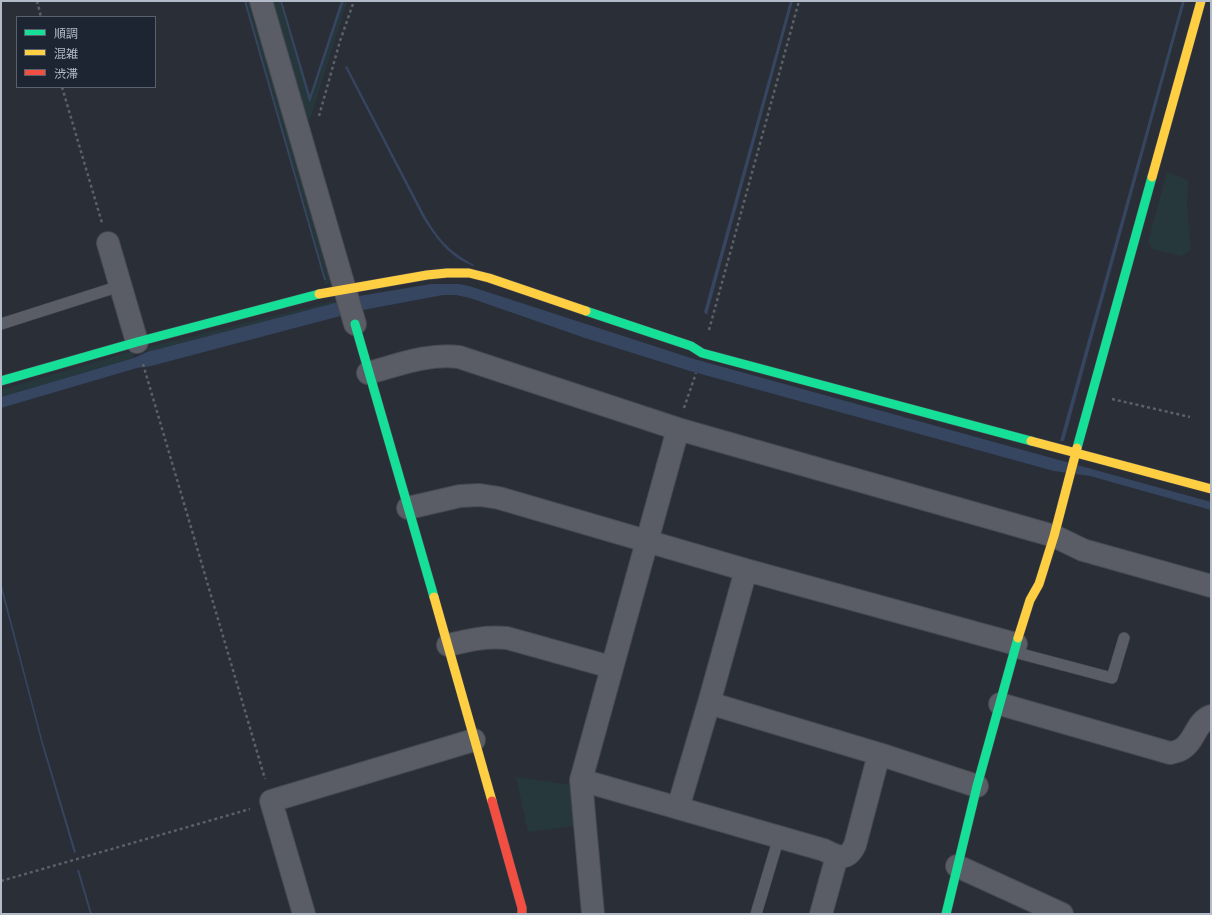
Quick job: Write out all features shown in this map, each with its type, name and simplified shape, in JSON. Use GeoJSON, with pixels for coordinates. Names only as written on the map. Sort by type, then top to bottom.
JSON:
{"type":"FeatureCollection","features":[{"type":"Feature","properties":{"kind":"street"},"geometry":{"type":"LineString","coordinates":[[261,1],[448,645],[520,900],[522,914]]}},
{"type":"Feature","properties":{"kind":"street"},"geometry":{"type":"LineString","coordinates":[[946,914],[977,786],[1015,648],[1030,600],[1039,584],[1054,536],[1091,394],[1201,1]]}},
{"type":"Feature","properties":{"kind":"street"},"geometry":{"type":"LineString","coordinates":[[108,244],[137,342]]}},
{"type":"Feature","properties":{"kind":"street"},"geometry":{"type":"LineString","coordinates":[[1,381],[137,342],[328,292],[427,275],[469,273],[489,278],[691,346],[702,353],[1211,489]]}},
{"type":"Feature","properties":{"kind":"street"},"geometry":{"type":"LineString","coordinates":[[368,373],[426,357],[444,355],[459,357],[678,429],[1054,536],[1083,550],[1211,586]]}},
{"type":"Feature","properties":{"kind":"street"},"geometry":{"type":"LineString","coordinates":[[593,914],[580,780],[678,429]]}},
{"type":"Feature","properties":{"kind":"street"},"geometry":{"type":"LineString","coordinates":[[408,508],[460,496],[480,495],[499,498],[1015,648]]}},
{"type":"Feature","properties":{"kind":"street"},"geometry":{"type":"LineString","coordinates":[[678,808],[746,570]]}},
{"type":"Feature","properties":{"kind":"street"},"geometry":{"type":"LineString","coordinates":[[448,645],[490,637],[507,638],[611,667]]}},
{"type":"Feature","properties":{"kind":"street"},"geometry":{"type":"LineString","coordinates":[[709,703],[879,754],[977,786]]}},
{"type":"Feature","properties":{"kind":"street"},"geometry":{"type":"LineString","coordinates":[[1000,704],[1170,753],[1180,750],[1187,745],[1201,721],[1211,716]]}},
{"type":"Feature","properties":{"kind":"street"},"geometry":{"type":"LineString","coordinates":[[304,914],[271,801],[474,740]]}},
{"type":"Feature","properties":{"kind":"street"},"geometry":{"type":"LineString","coordinates":[[580,780],[824,850],[837,856],[845,857],[852,853],[879,754]]}},
{"type":"Feature","properties":{"kind":"street"},"geometry":{"type":"LineString","coordinates":[[821,914],[837,856]]}},
{"type":"Feature","properties":{"kind":"street"},"geometry":{"type":"LineString","coordinates":[[957,866],[1062,914]]}},
{"type":"Feature","properties":{"kind":"lane"},"geometry":{"type":"LineString","coordinates":[[1,324],[120,286]]}},
{"type":"Feature","properties":{"kind":"lane"},"geometry":{"type":"LineString","coordinates":[[1015,648],[1112,678],[1124,638]]}},
{"type":"Feature","properties":{"kind":"lane"},"geometry":{"type":"LineString","coordinates":[[756,914],[778,837]]}},
{"type":"Feature","properties":{"kind":"path"},"geometry":{"type":"LineString","coordinates":[[37,1],[41,16]]}},
{"type":"Feature","properties":{"kind":"path"},"geometry":{"type":"LineString","coordinates":[[318,118],[340,41],[354,1]]}},
{"type":"Feature","properties":{"kind":"path"},"geometry":{"type":"LineString","coordinates":[[678,429],[702,353],[799,1]]}},
{"type":"Feature","properties":{"kind":"path"},"geometry":{"type":"LineString","coordinates":[[62,88],[108,244]]}},
{"type":"Feature","properties":{"kind":"path"},"geometry":{"type":"LineString","coordinates":[[1,881],[254,808],[271,801],[137,342]]}},
{"type":"Feature","properties":{"kind":"path"},"geometry":{"type":"LineString","coordinates":[[1091,394],[1190,417]]}},
{"type":"Feature","properties":{"kind":"shaded area"},"geometry":{"type":"Polygon","coordinates":[[[246,1],[250,1],[331,278],[325,286],[324,280],[326,279],[246,1]]]}},
{"type":"Feature","properties":{"kind":"shaded area"},"geometry":{"type":"Polygon","coordinates":[[[271,1],[280,1],[310,102],[344,1],[347,1],[311,116],[307,122],[271,1]]]}},
{"type":"Feature","properties":{"kind":"shaded area"},"geometry":{"type":"Polygon","coordinates":[[[1167,172],[1188,180],[1187,205],[1191,250],[1181,256],[1152,249],[1148,242],[1167,172]]]}},
{"type":"Feature","properties":{"kind":"shaded area"},"geometry":{"type":"Polygon","coordinates":[[[334,301],[335,303],[147,352],[145,348],[334,301]]]}},
{"type":"Feature","properties":{"kind":"shaded area"},"geometry":{"type":"Polygon","coordinates":[[[133,351],[134,358],[1,397],[1,390],[133,351]]]}},
{"type":"Feature","properties":{"kind":"shaded area"},"geometry":{"type":"Polygon","coordinates":[[[516,777],[571,785],[575,826],[528,832],[516,777]]]}},
{"type":"Feature","properties":{"kind":"water"},"geometry":{"type":"Polygon","coordinates":[[[244,1],[246,1],[326,280],[324,280],[244,1]]]}},
{"type":"Feature","properties":{"kind":"water"},"geometry":{"type":"Polygon","coordinates":[[[280,1],[282,1],[310,95],[341,1],[344,1],[310,102],[309,101],[280,1]]]}},
{"type":"Feature","properties":{"kind":"water"},"geometry":{"type":"Polygon","coordinates":[[[790,1],[793,1],[707,315],[704,312],[790,1]]]}},
{"type":"Feature","properties":{"kind":"water"},"geometry":{"type":"Polygon","coordinates":[[[1182,1],[1185,1],[1064,441],[1060,441],[1182,1]]]}},
{"type":"Feature","properties":{"kind":"water"},"geometry":{"type":"Polygon","coordinates":[[[347,66],[430,224],[451,250],[474,265],[473,266],[458,258],[446,249],[423,218],[345,67],[347,66]]]}},
{"type":"Feature","properties":{"kind":"water"},"geometry":{"type":"Polygon","coordinates":[[[431,284],[459,284],[469,286],[694,359],[1211,502],[1211,510],[1090,476],[1054,471],[690,371],[585,338],[470,298],[456,295],[443,295],[363,310],[151,366],[137,368],[1,408],[1,397],[134,358],[147,352],[359,296],[431,284]]]}},
{"type":"Feature","properties":{"kind":"water"},"geometry":{"type":"Polygon","coordinates":[[[1,582],[42,739],[76,852],[74,853],[42,745],[1,589],[1,582]]]}},
{"type":"Feature","properties":{"kind":"water"},"geometry":{"type":"Polygon","coordinates":[[[77,870],[79,870],[92,914],[90,914],[77,870]]]}},
{"type":"Feature","properties":{"kind":"traffic: fast"},"geometry":{"type":"LineString","coordinates":[[1077,448],[1152,177]]}},
{"type":"Feature","properties":{"kind":"traffic: fast"},"geometry":{"type":"LineString","coordinates":[[1,381],[137,342],[319,294]]}},
{"type":"Feature","properties":{"kind":"traffic: fast"},"geometry":{"type":"LineString","coordinates":[[586,311],[691,346],[702,353],[1031,441]]}},
{"type":"Feature","properties":{"kind":"traffic: fast"},"geometry":{"type":"LineString","coordinates":[[355,324],[434,597]]}},
{"type":"Feature","properties":{"kind":"traffic: fast"},"geometry":{"type":"LineString","coordinates":[[946,914],[977,786],[1018,638]]}},
{"type":"Feature","properties":{"kind":"traffic: slow"},"geometry":{"type":"LineString","coordinates":[[1152,177],[1201,1]]}},
{"type":"Feature","properties":{"kind":"traffic: slow"},"geometry":{"type":"LineString","coordinates":[[319,294],[427,275],[469,273],[489,278],[586,311]]}},
{"type":"Feature","properties":{"kind":"traffic: slow"},"geometry":{"type":"LineString","coordinates":[[1031,441],[1211,489]]}},
{"type":"Feature","properties":{"kind":"traffic: slow"},"geometry":{"type":"LineString","coordinates":[[1018,638],[1030,600],[1039,584],[1054,536],[1077,448]]}},
{"type":"Feature","properties":{"kind":"traffic: slow"},"geometry":{"type":"LineString","coordinates":[[434,597],[492,801]]}},
{"type":"Feature","properties":{"kind":"traffic: jam"},"geometry":{"type":"LineString","coordinates":[[492,801],[522,908],[522,914]]}}]}
